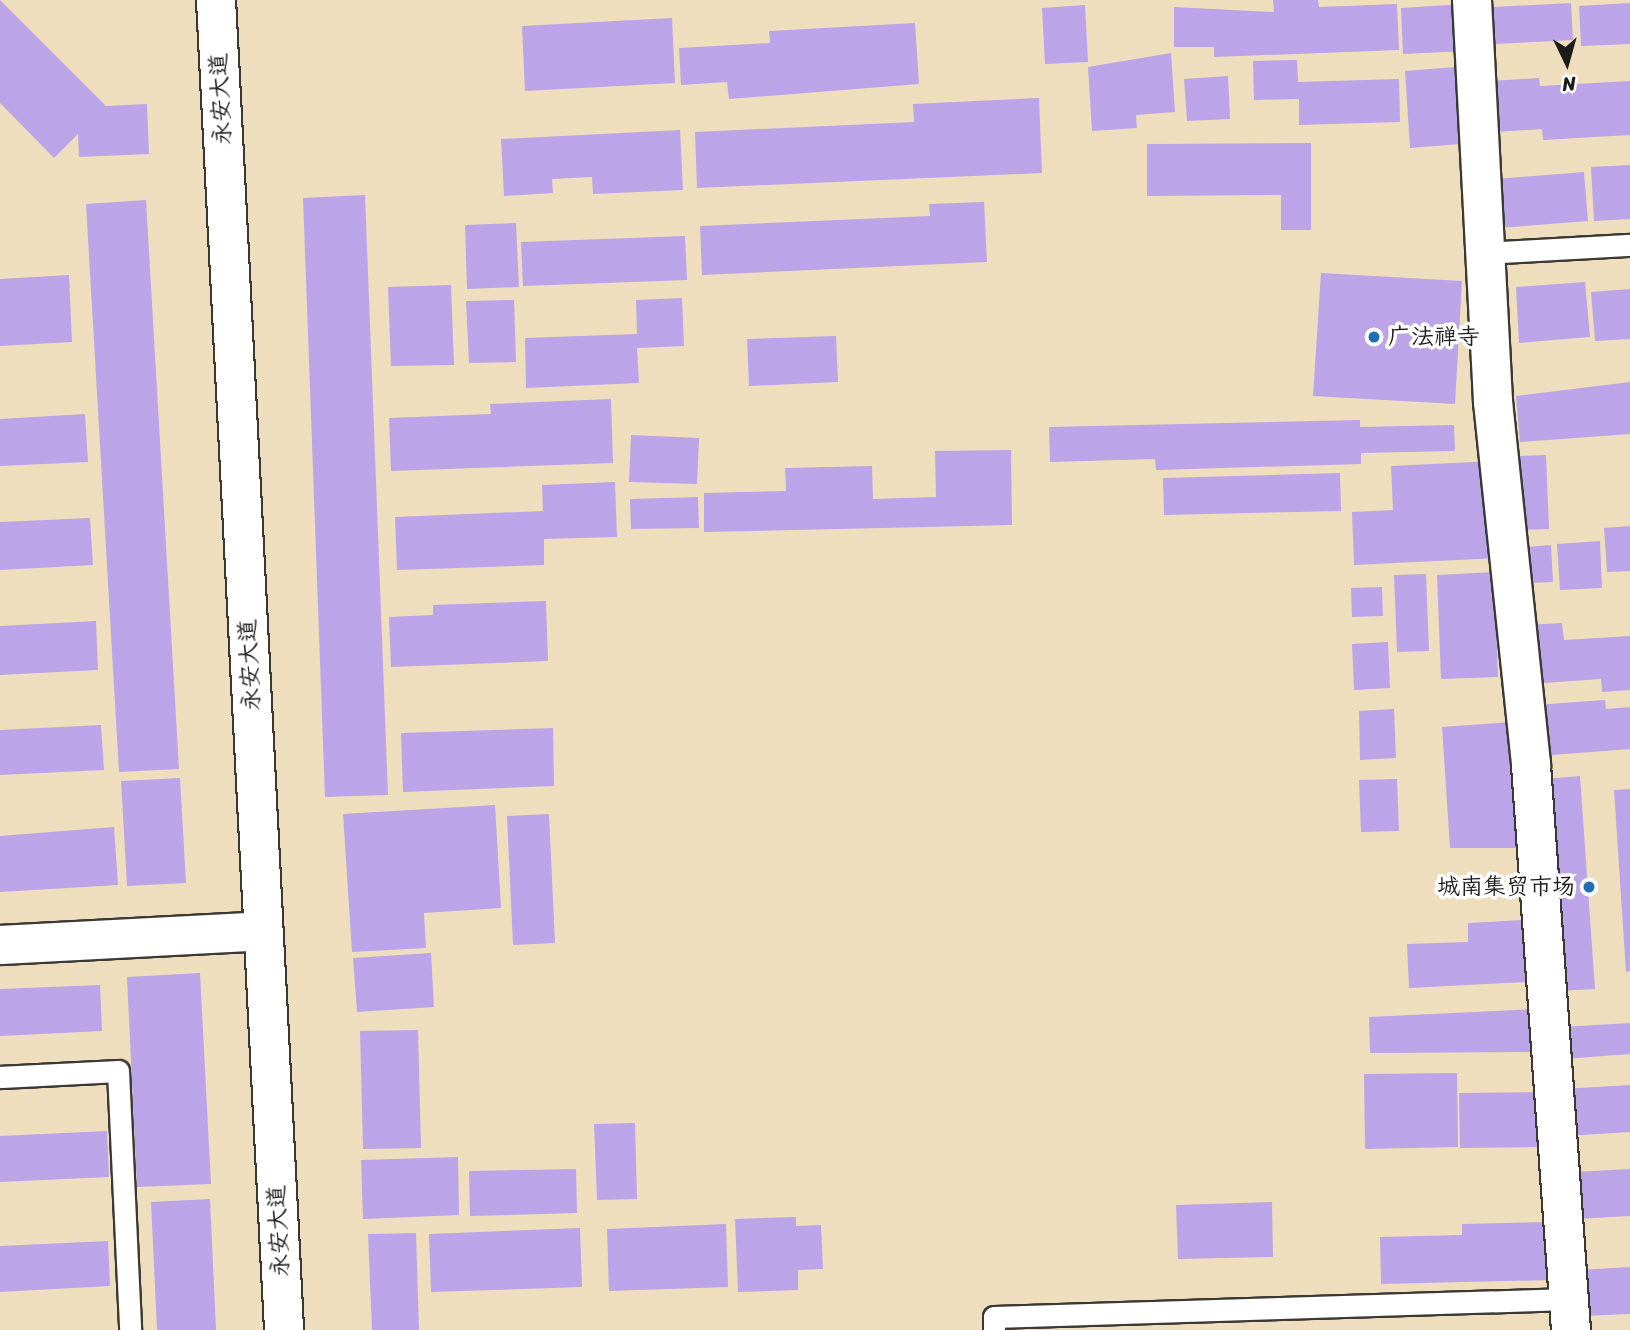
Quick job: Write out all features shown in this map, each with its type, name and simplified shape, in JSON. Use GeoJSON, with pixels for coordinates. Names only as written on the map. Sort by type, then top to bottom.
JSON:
{"type":"FeatureCollection","features":[{"type":"Feature","properties":{"kind":"street","name":"永安大道"},"geometry":{"type":"LineString","coordinates":[[216,0],[284,1330]]}},
{"type":"Feature","properties":{"kind":"street"},"geometry":{"type":"LineString","coordinates":[[1472,0],[1493,402],[1531,765],[1570,1314]]}},
{"type":"Feature","properties":{"kind":"street"},"geometry":{"type":"LineString","coordinates":[[0,945],[263,931]]}},
{"type":"Feature","properties":{"kind":"lane"},"geometry":{"type":"LineString","coordinates":[[1485,253],[1630,245]]}},
{"type":"Feature","properties":{"kind":"lane"},"geometry":{"type":"LineString","coordinates":[[0,1077],[118,1071],[130,1330]]}},
{"type":"Feature","properties":{"kind":"lane"},"geometry":{"type":"LineString","coordinates":[[994,1330],[994,1317],[1570,1314]]}},
{"type":"Feature","properties":{"kind":"building"},"geometry":{"type":"Polygon","coordinates":[[[0,0],[106,106],[147,104],[149,154],[79,157],[78,134],[54,158],[0,103],[0,0]]]}},
{"type":"Feature","properties":{"kind":"building"},"geometry":{"type":"Polygon","coordinates":[[[1273,0],[1318,0],[1319,7],[1397,4],[1399,50],[1214,57],[1214,47],[1174,47],[1174,7],[1274,12],[1273,0]]]}},
{"type":"Feature","properties":{"kind":"building"},"geometry":{"type":"Polygon","coordinates":[[[1571,3],[1573,40],[1494,44],[1493,7],[1571,3]]]}},
{"type":"Feature","properties":{"kind":"building"},"geometry":{"type":"Polygon","coordinates":[[[1630,3],[1630,44],[1581,46],[1579,6],[1630,3]]]}},
{"type":"Feature","properties":{"kind":"building"},"geometry":{"type":"Polygon","coordinates":[[[1464,4],[1467,51],[1403,54],[1401,8],[1464,4]]]}},
{"type":"Feature","properties":{"kind":"building"},"geometry":{"type":"Polygon","coordinates":[[[1085,5],[1088,62],[1045,64],[1042,8],[1085,5]]]}},
{"type":"Feature","properties":{"kind":"building"},"geometry":{"type":"Polygon","coordinates":[[[672,18],[675,83],[525,91],[522,26],[672,18]]]}},
{"type":"Feature","properties":{"kind":"building"},"geometry":{"type":"Polygon","coordinates":[[[915,23],[919,84],[729,99],[727,82],[681,85],[679,48],[770,43],[769,31],[915,23]]]}},
{"type":"Feature","properties":{"kind":"building"},"geometry":{"type":"Polygon","coordinates":[[[1171,53],[1175,112],[1136,115],[1137,128],[1092,131],[1088,67],[1171,53]]]}},
{"type":"Feature","properties":{"kind":"building"},"geometry":{"type":"Polygon","coordinates":[[[1297,60],[1298,82],[1399,79],[1400,122],[1299,125],[1299,99],[1254,100],[1253,61],[1297,60]]]}},
{"type":"Feature","properties":{"kind":"building"},"geometry":{"type":"Polygon","coordinates":[[[1468,66],[1473,143],[1410,148],[1405,71],[1468,66]]]}},
{"type":"Feature","properties":{"kind":"building"},"geometry":{"type":"Polygon","coordinates":[[[1228,76],[1230,119],[1187,121],[1184,79],[1228,76]]]}},
{"type":"Feature","properties":{"kind":"building"},"geometry":{"type":"Polygon","coordinates":[[[1539,78],[1540,86],[1630,81],[1630,135],[1543,140],[1542,129],[1495,132],[1492,81],[1539,78]]]}},
{"type":"Feature","properties":{"kind":"building"},"geometry":{"type":"Polygon","coordinates":[[[1039,98],[1042,173],[697,188],[695,132],[914,122],[913,104],[1039,98]]]}},
{"type":"Feature","properties":{"kind":"building"},"geometry":{"type":"Polygon","coordinates":[[[680,130],[683,190],[593,194],[592,177],[552,179],[553,193],[504,196],[501,139],[680,130]]]}},
{"type":"Feature","properties":{"kind":"building"},"geometry":{"type":"Polygon","coordinates":[[[1311,143],[1311,230],[1281,230],[1281,195],[1147,196],[1147,144],[1311,143]]]}},
{"type":"Feature","properties":{"kind":"building"},"geometry":{"type":"Polygon","coordinates":[[[1630,165],[1630,219],[1594,221],[1591,167],[1630,165]]]}},
{"type":"Feature","properties":{"kind":"building"},"geometry":{"type":"Polygon","coordinates":[[[1584,172],[1588,221],[1499,228],[1496,179],[1584,172]]]}},
{"type":"Feature","properties":{"kind":"building"},"geometry":{"type":"Polygon","coordinates":[[[365,195],[388,795],[325,797],[303,198],[365,195]]]}},
{"type":"Feature","properties":{"kind":"building"},"geometry":{"type":"Polygon","coordinates":[[[146,200],[179,769],[119,772],[86,204],[146,200]]]}},
{"type":"Feature","properties":{"kind":"building"},"geometry":{"type":"Polygon","coordinates":[[[984,202],[987,262],[702,275],[700,226],[930,216],[929,204],[984,202]]]}},
{"type":"Feature","properties":{"kind":"building"},"geometry":{"type":"Polygon","coordinates":[[[516,223],[519,287],[467,289],[465,225],[516,223]]]}},
{"type":"Feature","properties":{"kind":"building"},"geometry":{"type":"Polygon","coordinates":[[[685,236],[687,280],[523,286],[521,242],[685,236]]]}},
{"type":"Feature","properties":{"kind":"building"},"geometry":{"type":"Polygon","coordinates":[[[1321,273],[1462,281],[1455,404],[1313,396],[1321,273]]]}},
{"type":"Feature","properties":{"kind":"building"},"geometry":{"type":"Polygon","coordinates":[[[69,275],[72,342],[0,346],[0,279],[69,275]]]}},
{"type":"Feature","properties":{"kind":"building"},"geometry":{"type":"Polygon","coordinates":[[[1585,282],[1590,337],[1519,343],[1516,287],[1585,282]]]}},
{"type":"Feature","properties":{"kind":"building"},"geometry":{"type":"Polygon","coordinates":[[[451,285],[454,365],[391,366],[388,287],[451,285]]]}},
{"type":"Feature","properties":{"kind":"building"},"geometry":{"type":"Polygon","coordinates":[[[1630,289],[1630,339],[1595,341],[1591,292],[1630,289]]]}},
{"type":"Feature","properties":{"kind":"building"},"geometry":{"type":"Polygon","coordinates":[[[682,298],[684,346],[637,348],[639,383],[526,388],[525,338],[637,334],[636,300],[682,298]]]}},
{"type":"Feature","properties":{"kind":"building"},"geometry":{"type":"Polygon","coordinates":[[[514,300],[516,362],[469,363],[466,301],[514,300]]]}},
{"type":"Feature","properties":{"kind":"building"},"geometry":{"type":"Polygon","coordinates":[[[836,336],[838,382],[749,386],[747,339],[836,336]]]}},
{"type":"Feature","properties":{"kind":"building"},"geometry":{"type":"Polygon","coordinates":[[[1630,382],[1630,434],[1520,442],[1516,396],[1630,382]]]}},
{"type":"Feature","properties":{"kind":"building"},"geometry":{"type":"Polygon","coordinates":[[[611,399],[613,463],[391,471],[389,418],[491,414],[490,404],[611,399]]]}},
{"type":"Feature","properties":{"kind":"building"},"geometry":{"type":"Polygon","coordinates":[[[85,414],[88,462],[0,466],[0,419],[85,414]]]}},
{"type":"Feature","properties":{"kind":"building"},"geometry":{"type":"Polygon","coordinates":[[[1360,420],[1360,427],[1454,425],[1455,451],[1361,453],[1361,464],[1156,470],[1155,459],[1050,462],[1049,427],[1360,420]]]}},
{"type":"Feature","properties":{"kind":"building"},"geometry":{"type":"Polygon","coordinates":[[[631,435],[699,438],[697,484],[629,482],[631,435]]]}},
{"type":"Feature","properties":{"kind":"building"},"geometry":{"type":"Polygon","coordinates":[[[1011,450],[1012,525],[704,532],[704,493],[786,491],[785,468],[872,466],[873,499],[936,497],[935,451],[1011,450]]]}},
{"type":"Feature","properties":{"kind":"building"},"geometry":{"type":"Polygon","coordinates":[[[1546,455],[1549,529],[1520,530],[1517,456],[1546,455]]]}},
{"type":"Feature","properties":{"kind":"building"},"geometry":{"type":"Polygon","coordinates":[[[1493,461],[1498,558],[1354,565],[1352,512],[1393,510],[1391,466],[1493,461]]]}},
{"type":"Feature","properties":{"kind":"building"},"geometry":{"type":"Polygon","coordinates":[[[1340,473],[1341,511],[1164,515],[1163,478],[1340,473]]]}},
{"type":"Feature","properties":{"kind":"building"},"geometry":{"type":"Polygon","coordinates":[[[615,482],[617,537],[544,539],[544,565],[397,570],[395,517],[543,511],[542,485],[615,482]]]}},
{"type":"Feature","properties":{"kind":"building"},"geometry":{"type":"Polygon","coordinates":[[[698,497],[699,528],[631,529],[630,499],[698,497]]]}},
{"type":"Feature","properties":{"kind":"building"},"geometry":{"type":"Polygon","coordinates":[[[90,518],[93,565],[0,570],[0,522],[90,518]]]}},
{"type":"Feature","properties":{"kind":"building"},"geometry":{"type":"Polygon","coordinates":[[[1630,526],[1630,571],[1607,572],[1604,528],[1630,526]]]}},
{"type":"Feature","properties":{"kind":"building"},"geometry":{"type":"Polygon","coordinates":[[[1600,541],[1602,588],[1560,590],[1557,544],[1600,541]]]}},
{"type":"Feature","properties":{"kind":"building"},"geometry":{"type":"Polygon","coordinates":[[[1551,545],[1553,582],[1530,583],[1527,547],[1551,545]]]}},
{"type":"Feature","properties":{"kind":"building"},"geometry":{"type":"Polygon","coordinates":[[[1494,572],[1498,677],[1441,679],[1437,575],[1494,572]]]}},
{"type":"Feature","properties":{"kind":"building"},"geometry":{"type":"Polygon","coordinates":[[[1426,574],[1429,651],[1397,652],[1394,575],[1426,574]]]}},
{"type":"Feature","properties":{"kind":"building"},"geometry":{"type":"Polygon","coordinates":[[[1382,587],[1383,616],[1352,617],[1351,588],[1382,587]]]}},
{"type":"Feature","properties":{"kind":"building"},"geometry":{"type":"Polygon","coordinates":[[[546,601],[548,661],[391,667],[389,617],[433,615],[433,605],[546,601]]]}},
{"type":"Feature","properties":{"kind":"building"},"geometry":{"type":"Polygon","coordinates":[[[96,621],[98,670],[0,675],[0,626],[96,621]]]}},
{"type":"Feature","properties":{"kind":"building"},"geometry":{"type":"Polygon","coordinates":[[[1562,623],[1564,640],[1630,636],[1630,690],[1602,692],[1601,679],[1529,684],[1525,625],[1562,623]]]}},
{"type":"Feature","properties":{"kind":"building"},"geometry":{"type":"Polygon","coordinates":[[[1388,642],[1390,688],[1354,690],[1352,644],[1388,642]]]}},
{"type":"Feature","properties":{"kind":"building"},"geometry":{"type":"Polygon","coordinates":[[[1605,700],[1606,709],[1630,707],[1630,749],[1539,756],[1535,705],[1605,700]]]}},
{"type":"Feature","properties":{"kind":"building"},"geometry":{"type":"Polygon","coordinates":[[[1394,709],[1396,758],[1360,760],[1359,711],[1394,709]]]}},
{"type":"Feature","properties":{"kind":"building"},"geometry":{"type":"Polygon","coordinates":[[[1512,722],[1520,848],[1450,848],[1442,727],[1512,722]]]}},
{"type":"Feature","properties":{"kind":"building"},"geometry":{"type":"Polygon","coordinates":[[[101,725],[104,770],[0,775],[0,730],[101,725]]]}},
{"type":"Feature","properties":{"kind":"building"},"geometry":{"type":"Polygon","coordinates":[[[553,728],[554,786],[403,792],[401,733],[553,728]]]}},
{"type":"Feature","properties":{"kind":"building"},"geometry":{"type":"Polygon","coordinates":[[[1580,776],[1595,989],[1559,991],[1545,779],[1580,776]]]}},
{"type":"Feature","properties":{"kind":"building"},"geometry":{"type":"Polygon","coordinates":[[[180,778],[186,883],[127,886],[121,781],[180,778]]]}},
{"type":"Feature","properties":{"kind":"building"},"geometry":{"type":"Polygon","coordinates":[[[1397,779],[1399,831],[1361,832],[1359,780],[1397,779]]]}},
{"type":"Feature","properties":{"kind":"building"},"geometry":{"type":"Polygon","coordinates":[[[1630,789],[1630,971],[1626,972],[1614,790],[1630,789]]]}},
{"type":"Feature","properties":{"kind":"building"},"geometry":{"type":"Polygon","coordinates":[[[495,805],[501,908],[424,913],[426,948],[352,952],[343,814],[495,805]]]}},
{"type":"Feature","properties":{"kind":"building"},"geometry":{"type":"Polygon","coordinates":[[[549,814],[555,943],[513,945],[507,816],[549,814]]]}},
{"type":"Feature","properties":{"kind":"building"},"geometry":{"type":"Polygon","coordinates":[[[114,827],[118,885],[0,892],[0,836],[114,827]]]}},
{"type":"Feature","properties":{"kind":"building"},"geometry":{"type":"Polygon","coordinates":[[[1523,920],[1526,982],[1409,988],[1407,944],[1468,942],[1468,923],[1523,920]]]}},
{"type":"Feature","properties":{"kind":"building"},"geometry":{"type":"Polygon","coordinates":[[[431,953],[434,1007],[357,1012],[353,958],[431,953]]]}},
{"type":"Feature","properties":{"kind":"building"},"geometry":{"type":"Polygon","coordinates":[[[200,973],[211,1184],[137,1187],[127,977],[200,973]]]}},
{"type":"Feature","properties":{"kind":"building"},"geometry":{"type":"Polygon","coordinates":[[[100,985],[102,1031],[0,1036],[0,989],[100,985]]]}},
{"type":"Feature","properties":{"kind":"building"},"geometry":{"type":"Polygon","coordinates":[[[1536,1009],[1538,1052],[1370,1053],[1369,1017],[1536,1009]]]}},
{"type":"Feature","properties":{"kind":"building"},"geometry":{"type":"Polygon","coordinates":[[[1630,1023],[1630,1054],[1564,1059],[1562,1027],[1630,1023]]]}},
{"type":"Feature","properties":{"kind":"building"},"geometry":{"type":"Polygon","coordinates":[[[418,1030],[421,1148],[363,1149],[360,1031],[418,1030]]]}},
{"type":"Feature","properties":{"kind":"building"},"geometry":{"type":"Polygon","coordinates":[[[1457,1073],[1458,1147],[1365,1149],[1364,1074],[1457,1073]]]}},
{"type":"Feature","properties":{"kind":"building"},"geometry":{"type":"Polygon","coordinates":[[[1630,1085],[1630,1132],[1565,1136],[1562,1089],[1630,1085]]]}},
{"type":"Feature","properties":{"kind":"building"},"geometry":{"type":"Polygon","coordinates":[[[1541,1092],[1542,1147],[1460,1148],[1459,1093],[1541,1092]]]}},
{"type":"Feature","properties":{"kind":"building"},"geometry":{"type":"Polygon","coordinates":[[[635,1123],[637,1199],[597,1200],[594,1124],[635,1123]]]}},
{"type":"Feature","properties":{"kind":"building"},"geometry":{"type":"Polygon","coordinates":[[[107,1131],[109,1177],[0,1182],[0,1136],[107,1131]]]}},
{"type":"Feature","properties":{"kind":"building"},"geometry":{"type":"Polygon","coordinates":[[[458,1157],[459,1215],[363,1219],[361,1160],[458,1157]]]}},
{"type":"Feature","properties":{"kind":"building"},"geometry":{"type":"Polygon","coordinates":[[[576,1169],[577,1213],[470,1216],[469,1171],[576,1169]]]}},
{"type":"Feature","properties":{"kind":"building"},"geometry":{"type":"Polygon","coordinates":[[[1630,1169],[1630,1216],[1576,1219],[1573,1172],[1630,1169]]]}},
{"type":"Feature","properties":{"kind":"building"},"geometry":{"type":"Polygon","coordinates":[[[210,1199],[216,1330],[157,1330],[151,1202],[210,1199]]]}},
{"type":"Feature","properties":{"kind":"building"},"geometry":{"type":"Polygon","coordinates":[[[1272,1202],[1273,1257],[1178,1259],[1176,1205],[1272,1202]]]}},
{"type":"Feature","properties":{"kind":"building"},"geometry":{"type":"Polygon","coordinates":[[[796,1217],[796,1226],[821,1225],[823,1269],[798,1270],[798,1290],[738,1292],[735,1219],[796,1217]]]}},
{"type":"Feature","properties":{"kind":"building"},"geometry":{"type":"Polygon","coordinates":[[[1551,1222],[1552,1280],[1381,1284],[1380,1237],[1462,1235],[1462,1224],[1551,1222]]]}},
{"type":"Feature","properties":{"kind":"building"},"geometry":{"type":"Polygon","coordinates":[[[726,1224],[728,1287],[609,1291],[607,1229],[726,1224]]]}},
{"type":"Feature","properties":{"kind":"building"},"geometry":{"type":"Polygon","coordinates":[[[580,1228],[582,1287],[431,1292],[429,1234],[580,1228]]]}},
{"type":"Feature","properties":{"kind":"building"},"geometry":{"type":"Polygon","coordinates":[[[416,1233],[419,1330],[372,1330],[368,1234],[416,1233]]]}},
{"type":"Feature","properties":{"kind":"building"},"geometry":{"type":"Polygon","coordinates":[[[108,1241],[110,1286],[0,1292],[0,1246],[108,1241]]]}},
{"type":"Feature","properties":{"kind":"building"},"geometry":{"type":"Polygon","coordinates":[[[1630,1267],[1630,1314],[1582,1316],[1579,1270],[1630,1267]]]}},
{"type":"Feature","properties":{"kind":"place","name":"广法禅寺"},"geometry":{"type":"Point","coordinates":[1374,337]}},
{"type":"Feature","properties":{"kind":"place","name":"城南集贸市场"},"geometry":{"type":"Point","coordinates":[1589,887]}}]}
